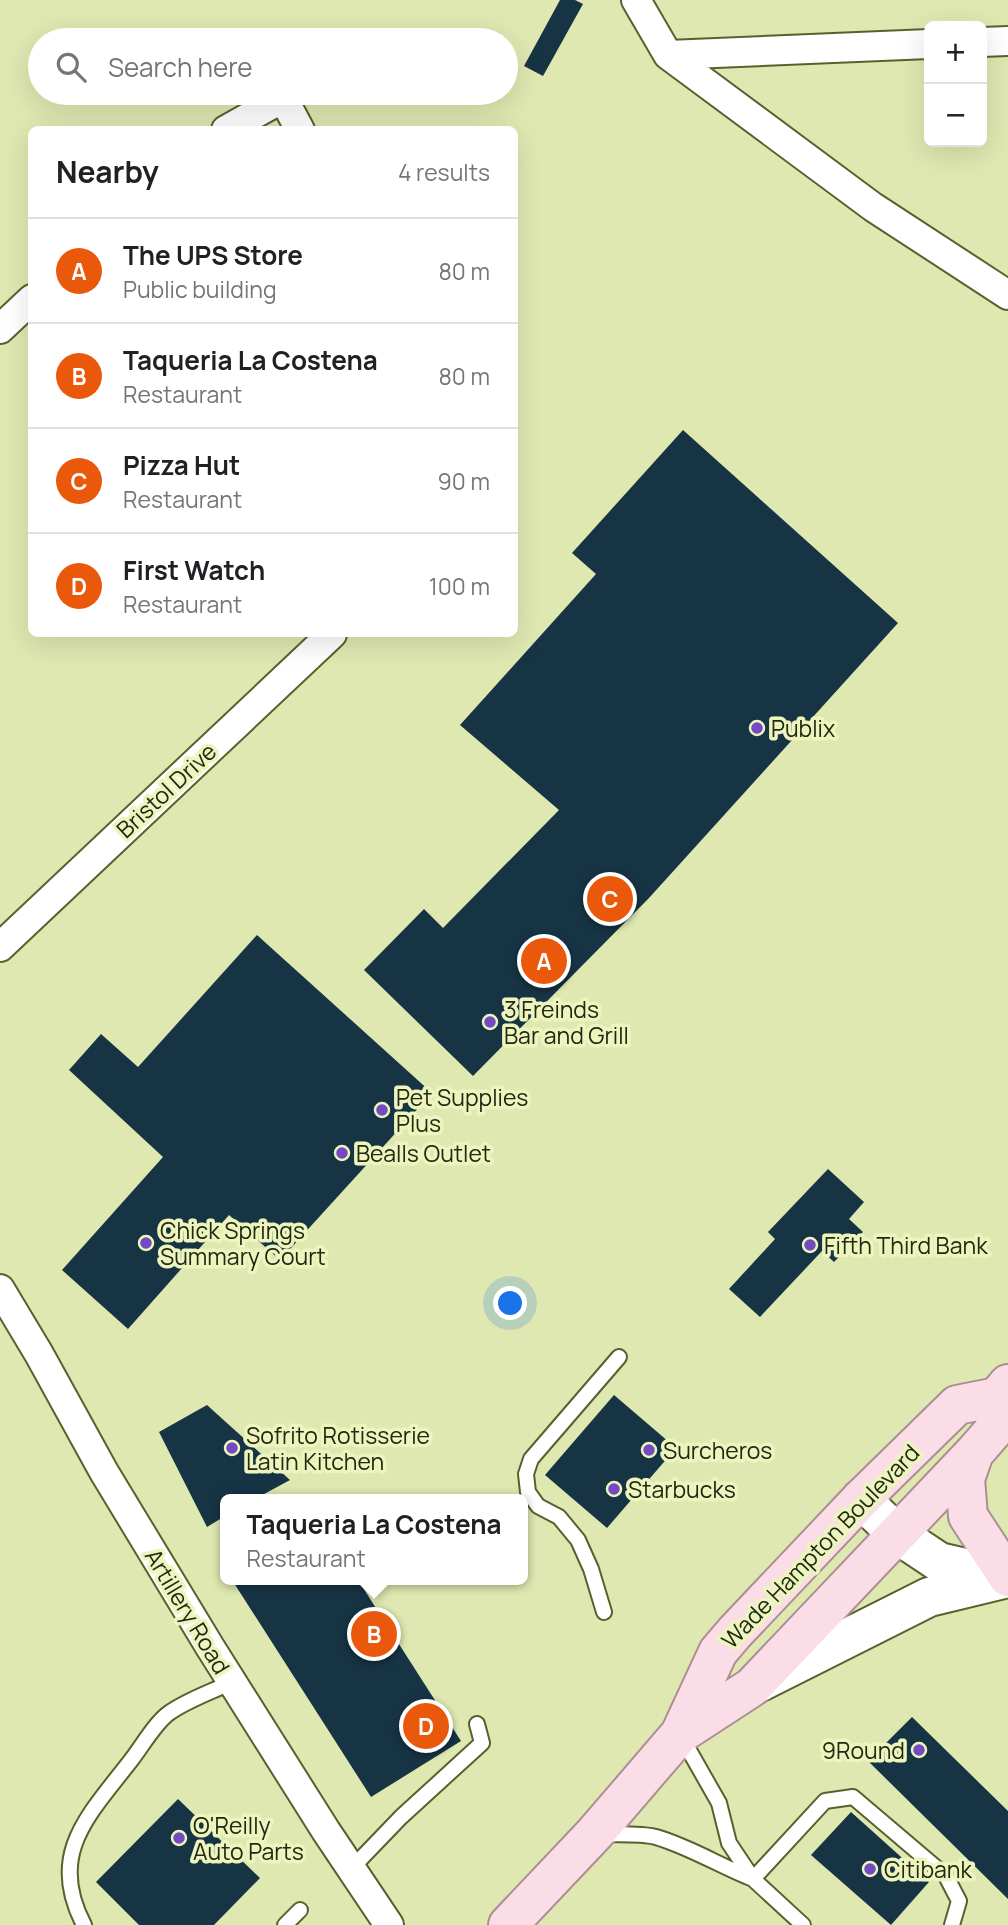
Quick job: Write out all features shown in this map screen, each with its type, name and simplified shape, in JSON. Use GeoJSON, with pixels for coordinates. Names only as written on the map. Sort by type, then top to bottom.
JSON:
{"type":"FeatureCollection","features":[{"type":"Feature","properties":{"kind":"main road","name":"Wade Hampton Boulevard"},"geometry":{"type":"LineString","coordinates":[[508,1925],[596,1833],[680,1734],[718,1652],[861,1499],[957,1405],[1002,1391],[995,1429],[974,1453],[751,1687],[680,1734]]}},
{"type":"Feature","properties":{"kind":"main road"},"geometry":{"type":"LineString","coordinates":[[974,1453],[965,1479],[968,1516],[1008,1578]]}},
{"type":"Feature","properties":{"kind":"street"},"geometry":{"type":"LineString","coordinates":[[636,0],[668,55],[873,207],[1008,295]]}},
{"type":"Feature","properties":{"kind":"street"},"geometry":{"type":"LineString","coordinates":[[987,42],[1008,41]]}},
{"type":"Feature","properties":{"kind":"street"},"geometry":{"type":"LineString","coordinates":[[668,55],[924,44]]}},
{"type":"Feature","properties":{"kind":"street"},"geometry":{"type":"LineString","coordinates":[[233,126],[271,105]]}},
{"type":"Feature","properties":{"kind":"street"},"geometry":{"type":"LineString","coordinates":[[287,105],[298,126]]}},
{"type":"Feature","properties":{"kind":"street"},"geometry":{"type":"LineString","coordinates":[[0,329],[28,303]]}},
{"type":"Feature","properties":{"kind":"street","name":"Bristol Drive"},"geometry":{"type":"LineString","coordinates":[[0,947],[329,637]]}},
{"type":"Feature","properties":{"kind":"street","name":"Artillery Road"},"geometry":{"type":"LineString","coordinates":[[0,1289],[104,1472],[232,1682],[389,1925]]}},
{"type":"Feature","properties":{"kind":"street"},"geometry":{"type":"LineString","coordinates":[[861,1499],[897,1534],[939,1562],[1008,1578]]}},
{"type":"Feature","properties":{"kind":"street"},"geometry":{"type":"LineString","coordinates":[[751,1687],[929,1597],[1008,1578]]}},
{"type":"Feature","properties":{"kind":"lane"},"geometry":{"type":"LineString","coordinates":[[604,1612],[592,1569],[578,1540],[559,1517],[538,1506],[528,1492],[526,1474],[531,1459],[619,1357]]}},
{"type":"Feature","properties":{"kind":"lane"},"geometry":{"type":"LineString","coordinates":[[83,1925],[72,1904],[68,1872],[73,1843],[97,1805],[167,1714],[232,1682]]}},
{"type":"Feature","properties":{"kind":"lane"},"geometry":{"type":"LineString","coordinates":[[351,1869],[401,1817],[482,1743],[477,1724]]}},
{"type":"Feature","properties":{"kind":"lane"},"geometry":{"type":"LineString","coordinates":[[680,1734],[719,1803],[729,1843],[753,1879],[803,1925]]}},
{"type":"Feature","properties":{"kind":"lane"},"geometry":{"type":"LineString","coordinates":[[753,1879],[825,1801],[853,1797],[946,1875],[959,1901],[953,1925]]}},
{"type":"Feature","properties":{"kind":"lane"},"geometry":{"type":"LineString","coordinates":[[596,1833],[654,1837],[753,1879]]}},
{"type":"Feature","properties":{"kind":"lane"},"geometry":{"type":"LineString","coordinates":[[285,1925],[300,1910]]}},
{"type":"Feature","properties":{"kind":"building"},"geometry":{"type":"Polygon","coordinates":[[[560,0],[575,0],[583,4],[543,76],[524,66],[560,0]]]}},
{"type":"Feature","properties":{"kind":"building"},"geometry":{"type":"Polygon","coordinates":[[[683,430],[898,623],[649,898],[473,1076],[364,970],[424,909],[443,928],[559,810],[460,725],[596,574],[572,553],[683,430]]]}},
{"type":"Feature","properties":{"kind":"building"},"geometry":{"type":"Polygon","coordinates":[[[257,935],[432,1093],[280,1260],[229,1215],[128,1329],[62,1270],[163,1157],[69,1070],[101,1034],[138,1067],[257,935]]]}},
{"type":"Feature","properties":{"kind":"building","name":"Fifth Third Bank"},"geometry":{"type":"Polygon","coordinates":[[[828,1169],[864,1202],[849,1219],[863,1232],[834,1262],[822,1251],[760,1317],[729,1289],[775,1239],[768,1232],[828,1169]]]}},
{"type":"Feature","properties":{"kind":"building"},"geometry":{"type":"Polygon","coordinates":[[[614,1395],[676,1448],[607,1528],[545,1475],[614,1395]]]}},
{"type":"Feature","properties":{"kind":"building"},"geometry":{"type":"Polygon","coordinates":[[[207,1405],[290,1480],[264,1494],[220,1494],[220,1519],[207,1527],[159,1432],[207,1405]]]}},
{"type":"Feature","properties":{"kind":"building"},"geometry":{"type":"Polygon","coordinates":[[[235,1585],[361,1585],[461,1741],[371,1797],[235,1585]]]}},
{"type":"Feature","properties":{"kind":"building"},"geometry":{"type":"Polygon","coordinates":[[[912,1717],[1008,1811],[1008,1899],[868,1761],[912,1717]]]}},
{"type":"Feature","properties":{"kind":"building","name":"O'Reilly Auto Parts"},"geometry":{"type":"Polygon","coordinates":[[[178,1799],[260,1878],[214,1925],[139,1925],[96,1882],[178,1799]]]}},
{"type":"Feature","properties":{"kind":"building","name":"Citibank"},"geometry":{"type":"Polygon","coordinates":[[[851,1812],[929,1882],[891,1925],[811,1855],[851,1812]]]}},
{"type":"Feature","properties":{"kind":"place","name":"Publix"},"geometry":{"type":"Point","coordinates":[757,728]}},
{"type":"Feature","properties":{"kind":"place","name":"Pizza Hut"},"geometry":{"type":"Point","coordinates":[610,899]}},
{"type":"Feature","properties":{"kind":"place","name":"The UPS Store"},"geometry":{"type":"Point","coordinates":[544,961]}},
{"type":"Feature","properties":{"kind":"place","name":"3 Freinds Bar and Grill"},"geometry":{"type":"Point","coordinates":[490,1022]}},
{"type":"Feature","properties":{"kind":"place","name":"Pet Supplies Plus"},"geometry":{"type":"Point","coordinates":[382,1110]}},
{"type":"Feature","properties":{"kind":"place","name":"Bealls Outlet"},"geometry":{"type":"Point","coordinates":[342,1153]}},
{"type":"Feature","properties":{"kind":"place","name":"Chick Springs Summary Court"},"geometry":{"type":"Point","coordinates":[146,1243]}},
{"type":"Feature","properties":{"kind":"place","name":"Fifth Third Bank"},"geometry":{"type":"Point","coordinates":[810,1245]}},
{"type":"Feature","properties":{"kind":"place","name":"Sofrito Rotisserie Latin Kitchen"},"geometry":{"type":"Point","coordinates":[232,1448]}},
{"type":"Feature","properties":{"kind":"place","name":"Surcheros"},"geometry":{"type":"Point","coordinates":[649,1450]}},
{"type":"Feature","properties":{"kind":"place","name":"Starbucks"},"geometry":{"type":"Point","coordinates":[614,1489]}},
{"type":"Feature","properties":{"kind":"place","name":"Taqueria La Costena"},"geometry":{"type":"Point","coordinates":[374,1634]}},
{"type":"Feature","properties":{"kind":"place","name":"First Watch"},"geometry":{"type":"Point","coordinates":[426,1726]}},
{"type":"Feature","properties":{"kind":"place","name":"9Round"},"geometry":{"type":"Point","coordinates":[919,1750]}},
{"type":"Feature","properties":{"kind":"place","name":"O'Reilly Auto Parts"},"geometry":{"type":"Point","coordinates":[179,1838]}},
{"type":"Feature","properties":{"kind":"place","name":"Citibank"},"geometry":{"type":"Point","coordinates":[870,1869]}}]}
